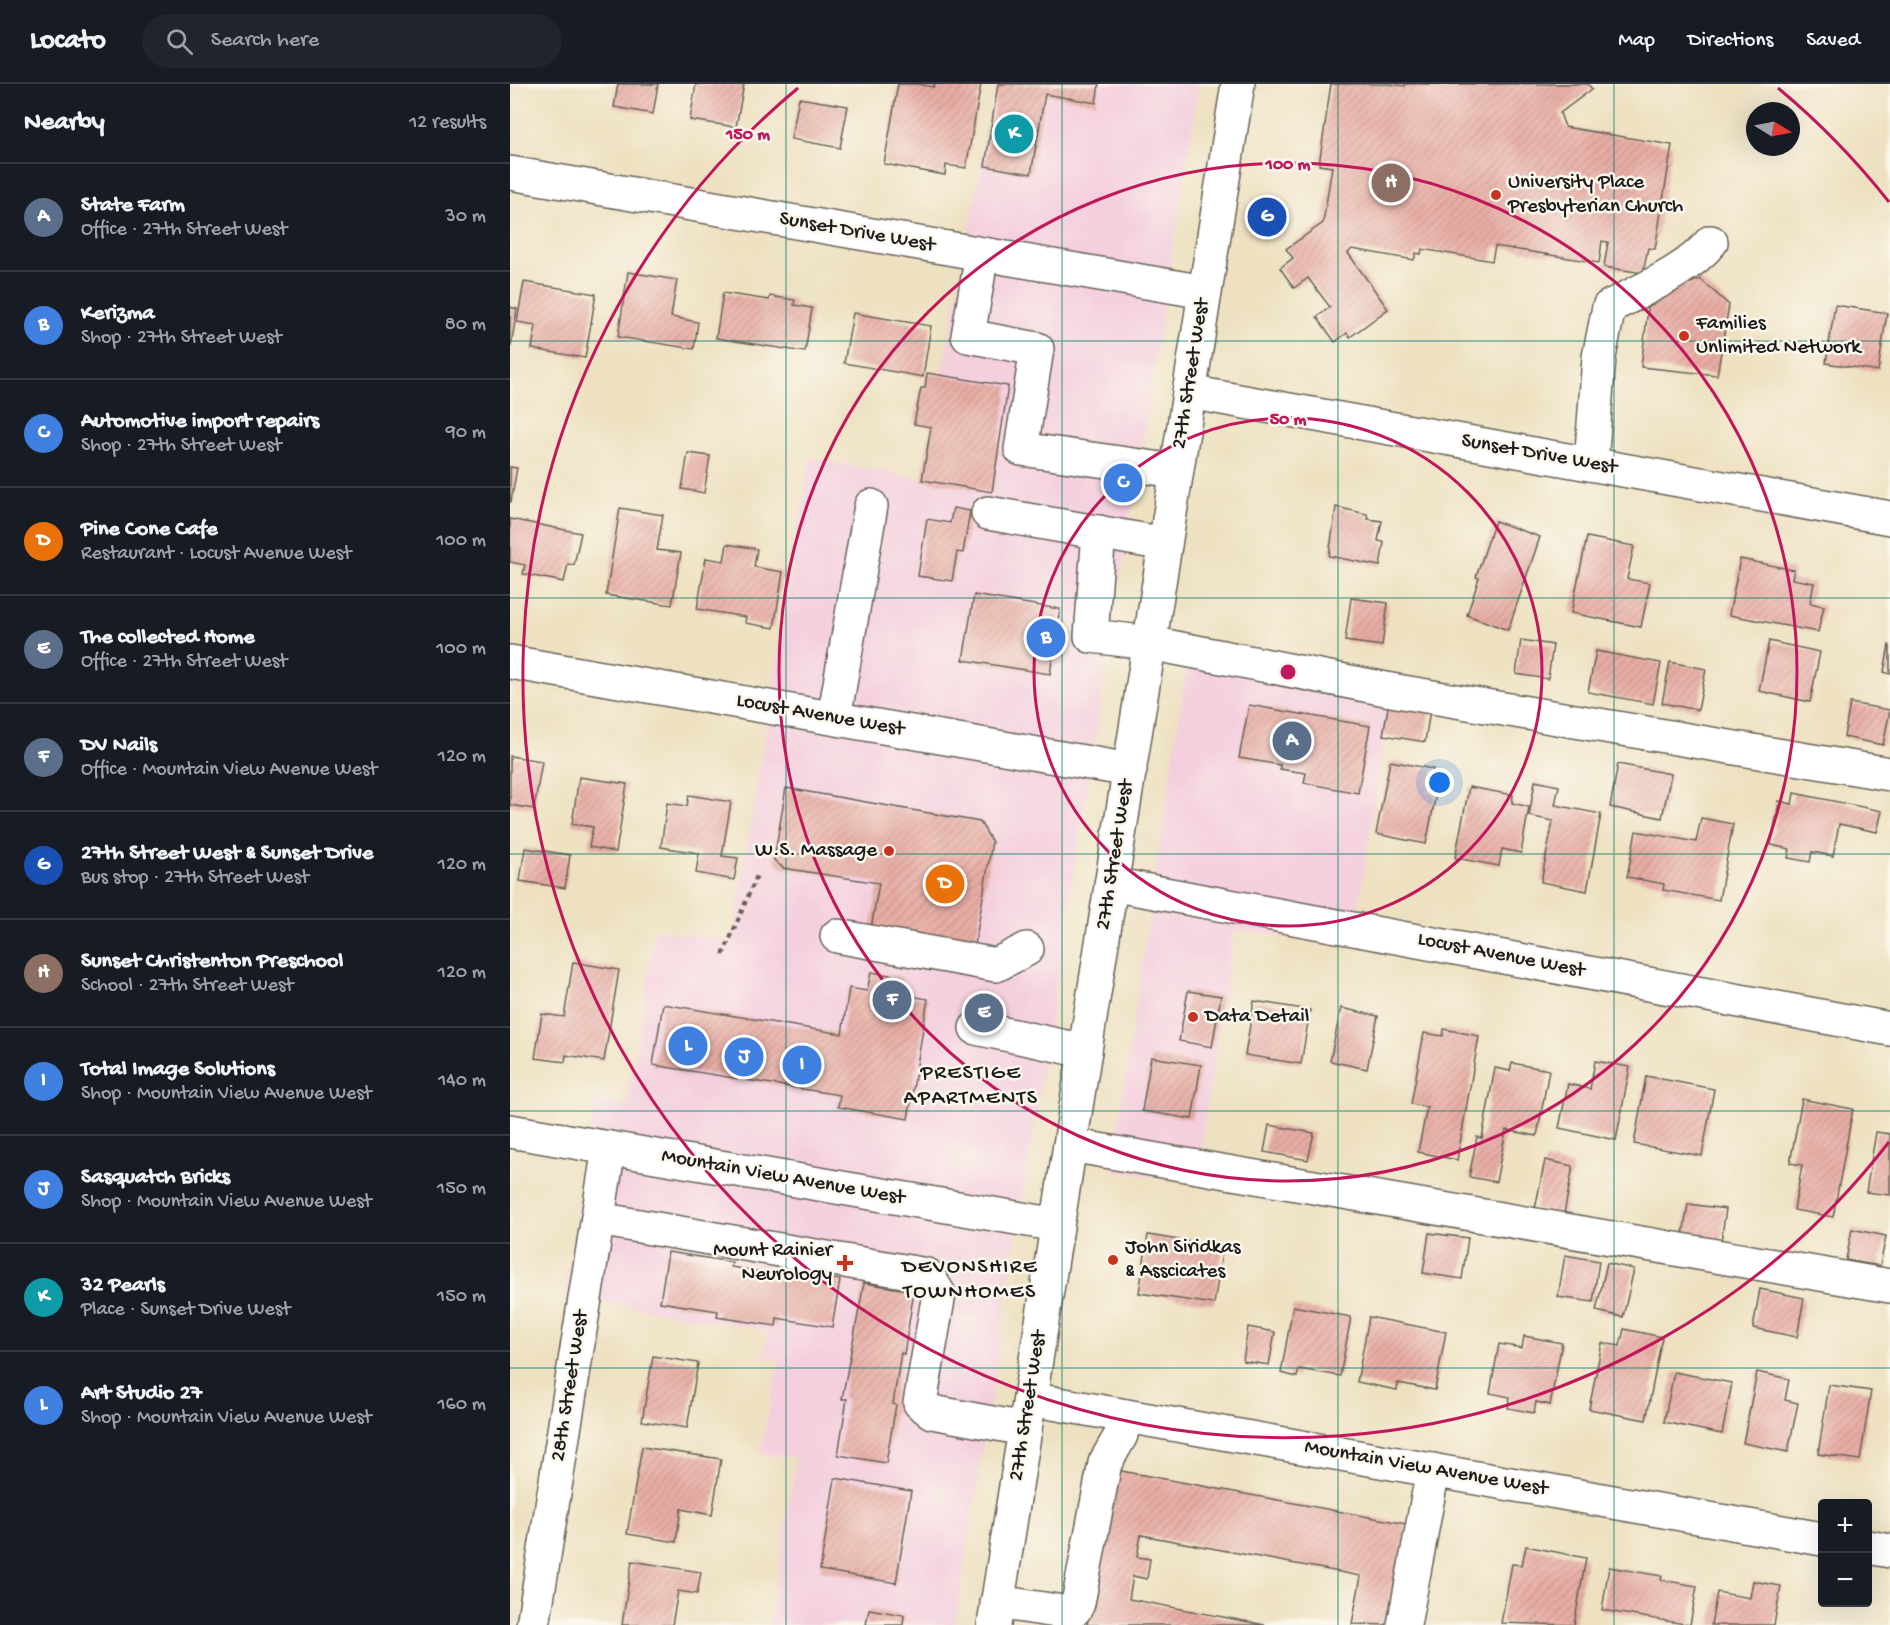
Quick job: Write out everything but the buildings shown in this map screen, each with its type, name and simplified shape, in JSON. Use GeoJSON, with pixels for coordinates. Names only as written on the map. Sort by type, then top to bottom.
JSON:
{"type":"FeatureCollection","features":[{"type":"Feature","properties":{"kind":"street","name":"27th Street West"},"geometry":{"type":"LineString","coordinates":[[996,1613],[1238,84]]}},
{"type":"Feature","properties":{"kind":"street","name":"Sunset Drive West"},"geometry":{"type":"LineString","coordinates":[[510,173],[1205,292]]}},
{"type":"Feature","properties":{"kind":"street"},"geometry":{"type":"LineString","coordinates":[[1591,464],[1599,357],[1609,307],[1682,267],[1702,254],[1711,243]]}},
{"type":"Feature","properties":{"kind":"street"},"geometry":{"type":"LineString","coordinates":[[982,254],[968,336],[1037,349],[1021,449],[1176,471]]}},
{"type":"Feature","properties":{"kind":"street","name":"Sunset Drive West"},"geometry":{"type":"LineString","coordinates":[[1189,392],[1890,518]]}},
{"type":"Feature","properties":{"kind":"street"},"geometry":{"type":"LineString","coordinates":[[834,718],[871,506]]}},
{"type":"Feature","properties":{"kind":"street"},"geometry":{"type":"LineString","coordinates":[[988,513],[1165,544]]}},
{"type":"Feature","properties":{"kind":"street"},"geometry":{"type":"LineString","coordinates":[[1099,532],[1091,636],[1150,643],[1391,690],[1890,774]]}},
{"type":"Feature","properties":{"kind":"street","name":"Locust Avenue West"},"geometry":{"type":"LineString","coordinates":[[510,662],[1130,770]]}},
{"type":"Feature","properties":{"kind":"street","name":"Locust Avenue West"},"geometry":{"type":"LineString","coordinates":[[1111,884],[1890,1029]]}},
{"type":"Feature","properties":{"kind":"street"},"geometry":{"type":"LineString","coordinates":[[837,936],[996,965],[1027,949]]}},
{"type":"Feature","properties":{"kind":"street"},"geometry":{"type":"LineString","coordinates":[[976,1028],[1085,1051]]}},
{"type":"Feature","properties":{"kind":"street","name":"Mountain View Avenue West"},"geometry":{"type":"LineString","coordinates":[[510,1131],[1057,1225]]}},
{"type":"Feature","properties":{"kind":"street"},"geometry":{"type":"LineString","coordinates":[[1070,1145],[1890,1287]]}},
{"type":"Feature","properties":{"kind":"street","name":"28th Street West"},"geometry":{"type":"LineString","coordinates":[[533,1625],[609,1148]]}},
{"type":"Feature","properties":{"kind":"street","name":"Mountain View Avenue West"},"geometry":{"type":"LineString","coordinates":[[598,1219],[927,1275],[939,1294],[920,1403],[932,1412],[1125,1416],[1818,1538]]}},
{"type":"Feature","properties":{"kind":"street"},"geometry":{"type":"LineString","coordinates":[[996,1613],[1070,1613],[1075,1609],[1105,1463],[1121,1435],[1125,1416]]}},
{"type":"Feature","properties":{"kind":"street"},"geometry":{"type":"LineString","coordinates":[[1404,1625],[1433,1470]]}},
{"type":"Feature","properties":{"kind":"street"},"geometry":{"type":"LineString","coordinates":[[1872,1548],[1890,1551]]}},
{"type":"Feature","properties":{"kind":"path"},"geometry":{"type":"LineString","coordinates":[[723,955],[758,873]]}},
{"type":"Feature","properties":{"kind":"shaded area"},"geometry":{"type":"Polygon","coordinates":[[[997,84],[1199,84],[955,1625],[769,1625],[796,1458],[760,1453],[779,1359],[763,1357],[768,1331],[564,1295],[596,1101],[627,1105],[655,930],[732,941],[810,458],[922,479],[997,84]]]}},
{"type":"Feature","properties":{"kind":"shaded area"},"geometry":{"type":"Polygon","coordinates":[[[1188,659],[1391,690],[1353,947],[1234,930],[1195,1183],[1111,1171],[1188,659]]]}},
{"type":"Feature","properties":{"kind":"place","name":"32 Pearls"},"geometry":{"type":"Point","coordinates":[1014,134]}},
{"type":"Feature","properties":{"kind":"place","name":"Sunset Christenton Preschool"},"geometry":{"type":"Point","coordinates":[1391,183]}},
{"type":"Feature","properties":{"kind":"place","name":"University Place Presbyterian Church"},"geometry":{"type":"Point","coordinates":[1496,195]}},
{"type":"Feature","properties":{"kind":"place","name":"27th Street West & Sunset Drive"},"geometry":{"type":"Point","coordinates":[1267,217]}},
{"type":"Feature","properties":{"kind":"place","name":"Families Unlimited Network"},"geometry":{"type":"Point","coordinates":[1684,336]}},
{"type":"Feature","properties":{"kind":"place","name":"Automotive import repairs"},"geometry":{"type":"Point","coordinates":[1123,483]}},
{"type":"Feature","properties":{"kind":"place","name":"Kerizma"},"geometry":{"type":"Point","coordinates":[1046,638]}},
{"type":"Feature","properties":{"kind":"place","name":"State Farm"},"geometry":{"type":"Point","coordinates":[1292,741]}},
{"type":"Feature","properties":{"kind":"place","name":"W.S. Massage"},"geometry":{"type":"Point","coordinates":[889,851]}},
{"type":"Feature","properties":{"kind":"place","name":"Pine Cone Cafe"},"geometry":{"type":"Point","coordinates":[945,884]}},
{"type":"Feature","properties":{"kind":"place","name":"DV Nails"},"geometry":{"type":"Point","coordinates":[892,1000]}},
{"type":"Feature","properties":{"kind":"place","name":"The collected Home"},"geometry":{"type":"Point","coordinates":[984,1013]}},
{"type":"Feature","properties":{"kind":"place","name":"Data Detail"},"geometry":{"type":"Point","coordinates":[1193,1017]}},
{"type":"Feature","properties":{"kind":"place","name":"Art Studio 27"},"geometry":{"type":"Point","coordinates":[688,1046]}},
{"type":"Feature","properties":{"kind":"place","name":"Sasquatch Bricks"},"geometry":{"type":"Point","coordinates":[744,1057]}},
{"type":"Feature","properties":{"kind":"place","name":"Total Image Solutions"},"geometry":{"type":"Point","coordinates":[802,1065]}},
{"type":"Feature","properties":{"kind":"place","name":"John Siridkas & Asscicates"},"geometry":{"type":"Point","coordinates":[1113,1260]}},
{"type":"Feature","properties":{"kind":"place","name":"Mount Rainier Neurology"},"geometry":{"type":"Point","coordinates":[845,1263]}},
{"type":"Feature","properties":{"kind":"district","name":"PRESTIGE APARTMENTS"},"geometry":{"type":"Point","coordinates":[971,1086]}},
{"type":"Feature","properties":{"kind":"district","name":"DEVONSHIRE TOWNHOMES"},"geometry":{"type":"Point","coordinates":[970,1280]}}]}
